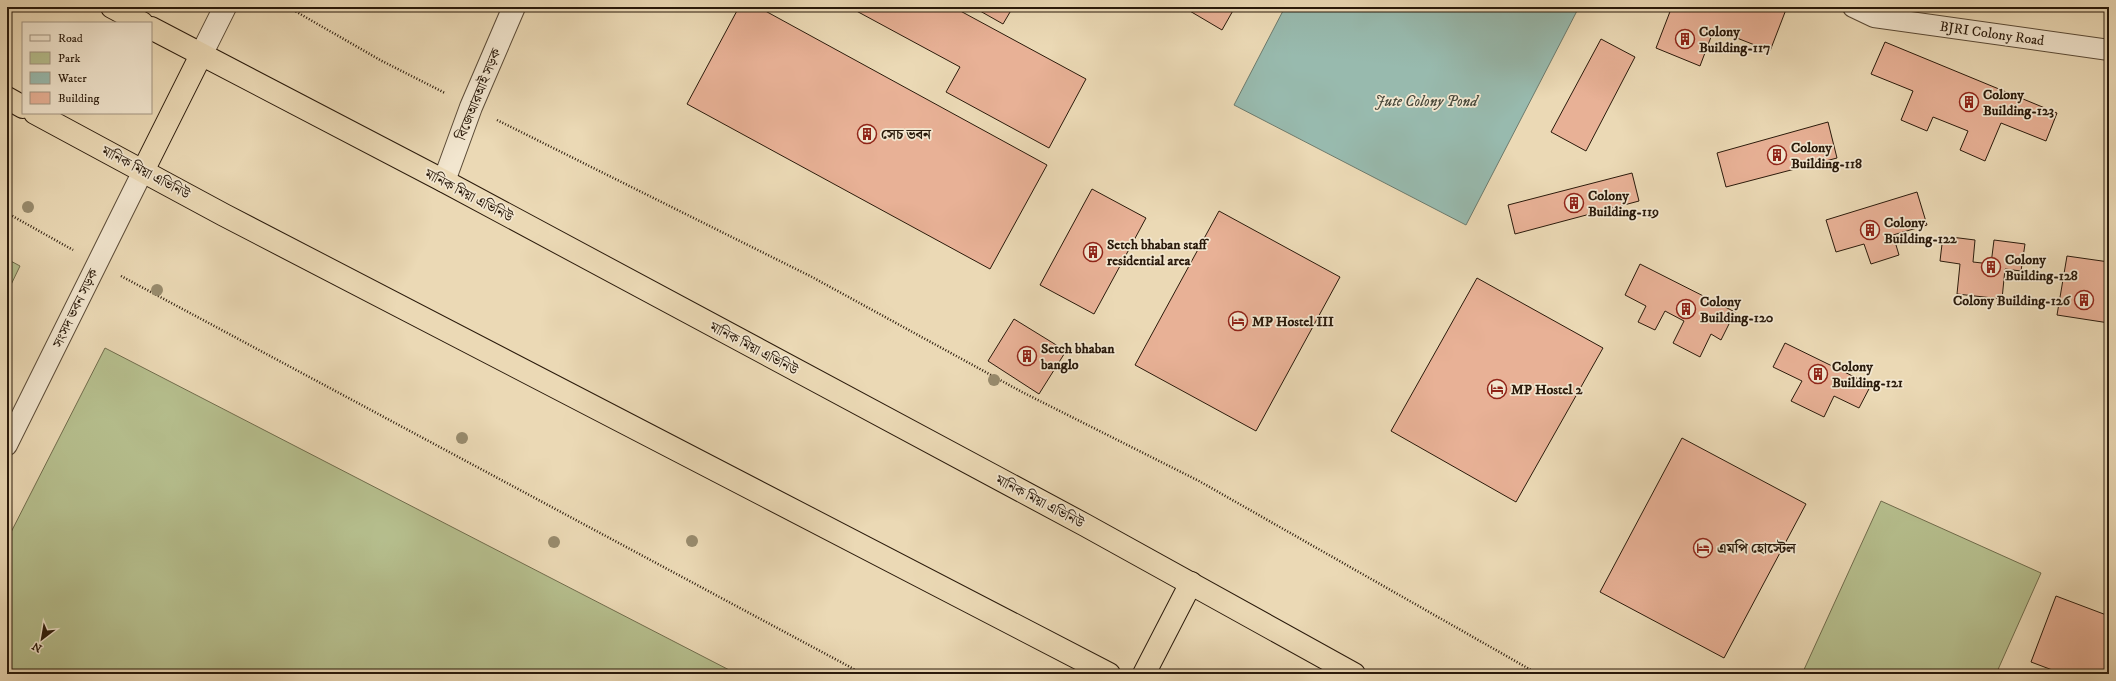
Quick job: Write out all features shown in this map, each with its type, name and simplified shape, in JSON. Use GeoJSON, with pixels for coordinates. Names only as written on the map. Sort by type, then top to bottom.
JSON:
{"type":"FeatureCollection","features":[{"type":"Feature","properties":{"kind":"highway"},"geometry":{"type":"LineString","coordinates":[[112,7],[140,22]]}},
{"type":"Feature","properties":{"kind":"highway","name":"মানিক মিয়া এভিনিউ"},"geometry":{"type":"LineString","coordinates":[[152,29],[444,181],[1191,583],[1354,674]]}},
{"type":"Feature","properties":{"kind":"highway"},"geometry":{"type":"LineString","coordinates":[[143,171],[201,55]]}},
{"type":"Feature","properties":{"kind":"highway"},"geometry":{"type":"LineString","coordinates":[[7,98],[22,106]]}},
{"type":"Feature","properties":{"kind":"highway","name":"মানিক মিয়া এভিনিউ"},"geometry":{"type":"LineString","coordinates":[[37,114],[143,171],[1108,674]]}},
{"type":"Feature","properties":{"kind":"highway"},"geometry":{"type":"LineString","coordinates":[[1144,674],[1191,583]]}},
{"type":"Feature","properties":{"kind":"street"},"geometry":{"type":"LineString","coordinates":[[201,55],[225,7]]}},
{"type":"Feature","properties":{"kind":"street","name":"বিজেআরআই সড়ক"},"geometry":{"type":"LineString","coordinates":[[444,181],[471,107],[514,7]]}},
{"type":"Feature","properties":{"kind":"lane","name":"BJRI Colony Road"},"geometry":{"type":"LineString","coordinates":[[1853,7],[1874,17],[2109,50]]}},
{"type":"Feature","properties":{"kind":"lane","name":"সংসদ ভবন সড়ক"},"geometry":{"type":"LineString","coordinates":[[7,445],[143,171]]}},
{"type":"Feature","properties":{"kind":"path"},"geometry":{"type":"LineString","coordinates":[[288,7],[380,60],[812,277],[1022,392],[1199,481],[1538,674]]}},
{"type":"Feature","properties":{"kind":"path"},"geometry":{"type":"LineString","coordinates":[[7,213],[863,674]]}},
{"type":"Feature","properties":{"kind":"green space"},"geometry":{"type":"Polygon","coordinates":[[[7,259],[20,266],[7,293],[7,259]]]}},
{"type":"Feature","properties":{"kind":"green space"},"geometry":{"type":"Polygon","coordinates":[[[105,348],[737,674],[7,674],[7,540],[105,348]]]}},
{"type":"Feature","properties":{"kind":"green space"},"geometry":{"type":"Polygon","coordinates":[[[1881,501],[2041,573],[1996,674],[1802,674],[1881,501]]]}},
{"type":"Feature","properties":{"kind":"water","name":"Jute Colony Pond"},"geometry":{"type":"Polygon","coordinates":[[[1285,7],[1579,7],[1466,225],[1234,105],[1285,7]]]}},
{"type":"Feature","properties":{"kind":"building","name":"সেচ ভবন"},"geometry":{"type":"Polygon","coordinates":[[[739,7],[758,7],[1047,165],[990,269],[687,104],[739,7]]]}},
{"type":"Feature","properties":{"kind":"building"},"geometry":{"type":"Polygon","coordinates":[[[849,7],[953,7],[1086,79],[1049,148],[946,92],[960,67],[849,7]]]}},
{"type":"Feature","properties":{"kind":"building"},"geometry":{"type":"Polygon","coordinates":[[[973,7],[1013,7],[1003,24],[973,7]]]}},
{"type":"Feature","properties":{"kind":"building"},"geometry":{"type":"Polygon","coordinates":[[[1183,7],[1235,7],[1222,30],[1183,7]]]}},
{"type":"Feature","properties":{"kind":"building","name":"Colony Building-117"},"geometry":{"type":"Polygon","coordinates":[[[1665,7],[1787,7],[1770,51],[1714,29],[1700,66],[1656,48],[1671,9],[1665,7]]]}},
{"type":"Feature","properties":{"kind":"building"},"geometry":{"type":"Polygon","coordinates":[[[1601,39],[1635,57],[1586,151],[1551,132],[1601,39]]]}},
{"type":"Feature","properties":{"kind":"building","name":"Colony Building-123"},"geometry":{"type":"Polygon","coordinates":[[[1885,42],[2057,113],[2046,141],[2001,123],[1985,161],[1960,150],[1968,131],[1933,117],[1927,131],[1901,120],[1913,91],[1871,74],[1885,42]]]}},
{"type":"Feature","properties":{"kind":"building","name":"Colony Building-118"},"geometry":{"type":"Polygon","coordinates":[[[1828,122],[1837,158],[1726,187],[1717,153],[1828,122]]]}},
{"type":"Feature","properties":{"kind":"building","name":"Colony Building-119"},"geometry":{"type":"Polygon","coordinates":[[[1632,173],[1639,201],[1515,234],[1508,205],[1632,173]]]}},
{"type":"Feature","properties":{"kind":"building","name":"Setch bhaban staff residential area"},"geometry":{"type":"Polygon","coordinates":[[[1092,189],[1146,218],[1094,314],[1040,285],[1092,189]]]}},
{"type":"Feature","properties":{"kind":"building","name":"Colony Building-122"},"geometry":{"type":"Polygon","coordinates":[[[1917,192],[1927,225],[1893,235],[1899,255],[1871,264],[1864,244],[1836,252],[1826,220],[1917,192]]]}},
{"type":"Feature","properties":{"kind":"building","name":"MP Hostel III"},"geometry":{"type":"Polygon","coordinates":[[[1219,211],[1340,277],[1256,431],[1135,365],[1219,211]]]}},
{"type":"Feature","properties":{"kind":"building","name":"Colony Building-128"},"geometry":{"type":"Polygon","coordinates":[[[1943,236],[1975,240],[1973,262],[1991,264],[1994,240],[2025,244],[2021,271],[2005,269],[2002,299],[1957,294],[1960,264],[1940,261],[1943,236]]]}},
{"type":"Feature","properties":{"kind":"building","name":"Colony Building-126"},"geometry":{"type":"Polygon","coordinates":[[[2067,256],[2109,262],[2105,285],[2109,286],[2109,323],[2057,315],[2067,256]]]}},
{"type":"Feature","properties":{"kind":"building","name":"Colony Building-120"},"geometry":{"type":"Polygon","coordinates":[[[1640,264],[1735,312],[1721,340],[1711,334],[1700,357],[1673,343],[1684,321],[1665,311],[1655,330],[1638,322],[1646,306],[1625,295],[1640,264]]]}},
{"type":"Feature","properties":{"kind":"building","name":"MP Hostel 2"},"geometry":{"type":"Polygon","coordinates":[[[1477,278],[1603,348],[1516,502],[1391,431],[1477,278]]]}},
{"type":"Feature","properties":{"kind":"building","name":"Setch bhaban banglo"},"geometry":{"type":"Polygon","coordinates":[[[1014,319],[1066,351],[1039,394],[988,361],[1014,319]]]}},
{"type":"Feature","properties":{"kind":"building","name":"Colony Building-121"},"geometry":{"type":"Polygon","coordinates":[[[1785,343],[1871,385],[1859,408],[1834,396],[1824,417],[1791,401],[1802,381],[1773,367],[1785,343]]]}},
{"type":"Feature","properties":{"kind":"building","name":"এমপি হোস্টেল"},"geometry":{"type":"Polygon","coordinates":[[[1682,438],[1806,504],[1724,658],[1600,592],[1682,438]]]}},
{"type":"Feature","properties":{"kind":"building"},"geometry":{"type":"Polygon","coordinates":[[[2056,596],[2109,616],[2109,662],[2104,674],[2063,674],[2031,662],[2056,596]]]}},
{"type":"Feature","properties":{"kind":"place","name":"Colony Building-117"},"geometry":{"type":"Point","coordinates":[1685,39]}},
{"type":"Feature","properties":{"kind":"place","name":"Colony Building-123"},"geometry":{"type":"Point","coordinates":[1969,102]}},
{"type":"Feature","properties":{"kind":"place","name":"সেচ ভবন"},"geometry":{"type":"Point","coordinates":[867,134]}},
{"type":"Feature","properties":{"kind":"place","name":"Colony Building-118"},"geometry":{"type":"Point","coordinates":[1777,155]}},
{"type":"Feature","properties":{"kind":"place","name":"Colony Building-119"},"geometry":{"type":"Point","coordinates":[1574,203]}},
{"type":"Feature","properties":{"kind":"place","name":"Colony Building-122"},"geometry":{"type":"Point","coordinates":[1870,230]}},
{"type":"Feature","properties":{"kind":"place","name":"Setch bhaban staff residential area"},"geometry":{"type":"Point","coordinates":[1093,252]}},
{"type":"Feature","properties":{"kind":"place","name":"Colony Building-128"},"geometry":{"type":"Point","coordinates":[1991,267]}},
{"type":"Feature","properties":{"kind":"place","name":"Colony Building-126"},"geometry":{"type":"Point","coordinates":[2084,300]}},
{"type":"Feature","properties":{"kind":"place","name":"Colony Building-120"},"geometry":{"type":"Point","coordinates":[1686,309]}},
{"type":"Feature","properties":{"kind":"place","name":"MP Hostel III"},"geometry":{"type":"Point","coordinates":[1238,321]}},
{"type":"Feature","properties":{"kind":"place","name":"Setch bhaban banglo"},"geometry":{"type":"Point","coordinates":[1027,356]}},
{"type":"Feature","properties":{"kind":"place","name":"Colony Building-121"},"geometry":{"type":"Point","coordinates":[1818,374]}},
{"type":"Feature","properties":{"kind":"place","name":"MP Hostel 2"},"geometry":{"type":"Point","coordinates":[1497,389]}},
{"type":"Feature","properties":{"kind":"place","name":"এমপি হোস্টেল"},"geometry":{"type":"Point","coordinates":[1703,548]}}]}
